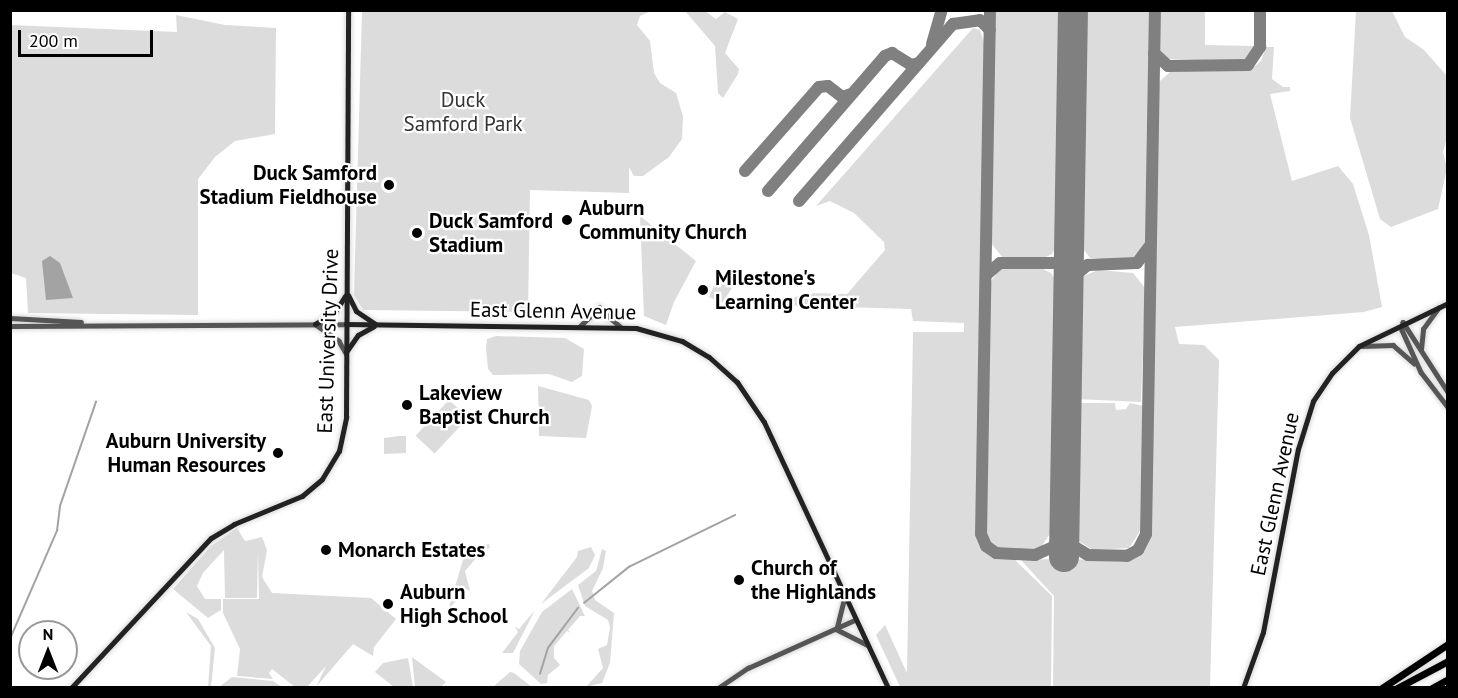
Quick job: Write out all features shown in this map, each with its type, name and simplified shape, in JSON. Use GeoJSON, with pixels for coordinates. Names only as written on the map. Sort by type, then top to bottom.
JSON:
{"type":"FeatureCollection","features":[{"type":"Feature","properties":{"kind":"highway"},"geometry":{"type":"LineString","coordinates":[[1382,687],[1448,644]]}},
{"type":"Feature","properties":{"kind":"highway"},"geometry":{"type":"LineString","coordinates":[[1397,687],[1448,661]]}},
{"type":"Feature","properties":{"kind":"highway"},"geometry":{"type":"LineString","coordinates":[[1432,687],[1448,679]]}},
{"type":"Feature","properties":{"kind":"main road","name":"East University Drive"},"geometry":{"type":"LineString","coordinates":[[71,687],[211,538],[234,524],[302,496],[322,480],[336,457],[344,433],[348,10]]}},
{"type":"Feature","properties":{"kind":"main road"},"geometry":{"type":"LineString","coordinates":[[315,324],[335,312],[346,292]]}},
{"type":"Feature","properties":{"kind":"main road"},"geometry":{"type":"LineString","coordinates":[[346,292],[352,306],[376,325],[358,335],[346,353]]}},
{"type":"Feature","properties":{"kind":"main road","name":"East Glenn Avenue"},"geometry":{"type":"LineString","coordinates":[[1243,687],[1263,632],[1306,418],[1332,372],[1359,346],[1403,322],[1448,303]]}},
{"type":"Feature","properties":{"kind":"main road","name":"East Glenn Avenue"},"geometry":{"type":"LineString","coordinates":[[346,324],[622,327],[651,331],[682,341],[709,357],[737,382],[764,422],[888,687]]}},
{"type":"Feature","properties":{"kind":"street"},"geometry":{"type":"LineString","coordinates":[[1422,354],[1423,329],[1440,306]]}},
{"type":"Feature","properties":{"kind":"street"},"geometry":{"type":"LineString","coordinates":[[579,327],[599,308],[622,327]]}},
{"type":"Feature","properties":{"kind":"street","name":"East Glenn Avenue"},"geometry":{"type":"LineString","coordinates":[[10,318],[70,319],[83,322]]}},
{"type":"Feature","properties":{"kind":"street","name":"East Glenn Avenue"},"geometry":{"type":"LineString","coordinates":[[10,326],[83,322],[346,324]]}},
{"type":"Feature","properties":{"kind":"street"},"geometry":{"type":"LineString","coordinates":[[1403,322],[1448,392]]}},
{"type":"Feature","properties":{"kind":"street"},"geometry":{"type":"LineString","coordinates":[[1403,322],[1402,330],[1421,372]]}},
{"type":"Feature","properties":{"kind":"street"},"geometry":{"type":"LineString","coordinates":[[315,324],[339,341],[346,353]]}},
{"type":"Feature","properties":{"kind":"street"},"geometry":{"type":"LineString","coordinates":[[1359,346],[1393,345],[1406,352],[1448,407]]}},
{"type":"Feature","properties":{"kind":"street"},"geometry":{"type":"LineString","coordinates":[[836,629],[843,615],[844,596]]}},
{"type":"Feature","properties":{"kind":"street"},"geometry":{"type":"LineString","coordinates":[[718,687],[748,668],[855,620]]}},
{"type":"Feature","properties":{"kind":"street"},"geometry":{"type":"LineString","coordinates":[[836,629],[867,645]]}},
{"type":"Feature","properties":{"kind":"green space","name":"Duck Samford Park"},"geometry":{"type":"Polygon","coordinates":[[[362,11],[651,11],[640,16],[637,25],[650,41],[654,73],[660,83],[676,93],[683,116],[682,139],[669,157],[643,176],[634,176],[629,167],[629,193],[530,190],[528,312],[363,310],[354,295],[362,11]]]}},
{"type":"Feature","properties":{"kind":"green space"},"geometry":{"type":"Polygon","coordinates":[[[685,11],[705,11],[716,19],[725,12],[738,19],[725,53],[739,69],[723,98],[718,93],[715,46],[685,11]]]}},
{"type":"Feature","properties":{"kind":"green space"},"geometry":{"type":"Polygon","coordinates":[[[995,11],[1062,11],[1058,243],[1052,254],[1040,260],[1003,258],[990,242],[995,11]]]}},
{"type":"Feature","properties":{"kind":"green space"},"geometry":{"type":"Polygon","coordinates":[[[1083,11],[1150,11],[1146,241],[1140,254],[1127,261],[1090,258],[1078,242],[1083,11]]]}},
{"type":"Feature","properties":{"kind":"green space"},"geometry":{"type":"Polygon","coordinates":[[[1160,11],[1205,11],[1205,45],[1255,46],[1254,53],[1239,62],[1168,59],[1159,49],[1160,11]]]}},
{"type":"Feature","properties":{"kind":"green space"},"geometry":{"type":"Polygon","coordinates":[[[1356,11],[1392,11],[1405,37],[1424,50],[1447,76],[1447,138],[1443,152],[1447,168],[1438,209],[1391,227],[1380,219],[1350,118],[1356,11]]]}},
{"type":"Feature","properties":{"kind":"green space"},"geometry":{"type":"Polygon","coordinates":[[[176,15],[225,25],[276,28],[275,134],[235,141],[215,157],[198,179],[198,315],[28,313],[26,278],[11,273],[10,25],[177,32],[176,15]]]}},
{"type":"Feature","properties":{"kind":"green space"},"geometry":{"type":"Polygon","coordinates":[[[973,28],[980,30],[985,46],[977,534],[988,553],[1014,559],[1052,596],[1051,687],[900,687],[876,635],[885,625],[907,673],[913,332],[964,332],[964,323],[913,321],[911,309],[775,305],[806,293],[847,294],[885,250],[884,242],[854,213],[830,201],[816,206],[973,28]]]}},
{"type":"Feature","properties":{"kind":"green space"},"geometry":{"type":"Polygon","coordinates":[[[1266,47],[1274,47],[1272,79],[1283,87],[1290,87],[1290,91],[1270,94],[1292,181],[1338,166],[1353,184],[1369,235],[1382,307],[1364,312],[1175,327],[1179,344],[1204,345],[1219,360],[1210,687],[1053,687],[1054,596],[1020,559],[1128,560],[1143,551],[1150,536],[1159,82],[1171,71],[1249,71],[1261,61],[1266,47]]]}},
{"type":"Feature","properties":{"kind":"green space"},"geometry":{"type":"Polygon","coordinates":[[[640,216],[696,261],[674,302],[666,325],[644,316],[640,216]]]}},
{"type":"Feature","properties":{"kind":"green space"},"geometry":{"type":"Polygon","coordinates":[[[1039,267],[1051,273],[1058,285],[1053,529],[1040,549],[1003,551],[991,545],[984,532],[989,284],[1001,268],[1039,267]]]}},
{"type":"Feature","properties":{"kind":"green space"},"geometry":{"type":"Polygon","coordinates":[[[1098,270],[1133,273],[1145,288],[1141,402],[1076,399],[1077,288],[1084,276],[1098,270]]]}},
{"type":"Feature","properties":{"kind":"green space"},"geometry":{"type":"Polygon","coordinates":[[[718,276],[732,288],[722,303],[709,297],[718,276]]]}},
{"type":"Feature","properties":{"kind":"green space"},"geometry":{"type":"Polygon","coordinates":[[[496,336],[565,338],[584,349],[582,376],[572,382],[549,374],[493,375],[488,369],[486,348],[487,339],[496,336]]]}},
{"type":"Feature","properties":{"kind":"green space"},"geometry":{"type":"Polygon","coordinates":[[[538,386],[589,400],[592,406],[586,438],[539,436],[538,386]]]}},
{"type":"Feature","properties":{"kind":"green space"},"geometry":{"type":"Polygon","coordinates":[[[449,400],[468,418],[435,454],[416,436],[449,400]]]}},
{"type":"Feature","properties":{"kind":"green space"},"geometry":{"type":"Polygon","coordinates":[[[1076,403],[1115,403],[1116,410],[1126,409],[1130,403],[1143,406],[1140,531],[1129,548],[1093,550],[1075,539],[1076,403]]]}},
{"type":"Feature","properties":{"kind":"green space"},"geometry":{"type":"Polygon","coordinates":[[[406,436],[406,453],[384,454],[384,438],[406,436]]]}},
{"type":"Feature","properties":{"kind":"green space"},"geometry":{"type":"Polygon","coordinates":[[[237,528],[245,541],[262,537],[267,550],[262,577],[272,593],[371,598],[396,619],[374,647],[373,656],[353,644],[316,687],[326,666],[307,687],[295,687],[272,669],[269,673],[273,679],[237,676],[240,649],[223,613],[223,599],[259,599],[258,549],[257,598],[225,598],[224,550],[203,573],[197,586],[205,599],[221,599],[221,610],[208,618],[173,589],[211,546],[237,528]]]}},
{"type":"Feature","properties":{"kind":"green space"},"geometry":{"type":"Polygon","coordinates":[[[489,544],[490,548],[484,549],[465,571],[470,591],[466,589],[448,610],[463,560],[473,548],[489,544]]]}},
{"type":"Feature","properties":{"kind":"green space"},"geometry":{"type":"Polygon","coordinates":[[[591,547],[595,555],[589,568],[541,604],[577,557],[578,551],[591,547]]]}},
{"type":"Feature","properties":{"kind":"green space"},"geometry":{"type":"Polygon","coordinates":[[[602,549],[606,551],[603,568],[592,591],[595,600],[614,613],[610,663],[602,683],[586,687],[603,668],[598,649],[607,645],[610,628],[608,620],[585,606],[578,585],[596,571],[602,549]]]}},
{"type":"Feature","properties":{"kind":"green space"},"geometry":{"type":"Polygon","coordinates":[[[572,589],[585,616],[580,616],[568,630],[571,633],[567,631],[554,646],[554,658],[560,665],[548,675],[547,683],[541,684],[519,664],[520,651],[542,612],[572,589]]]}},
{"type":"Feature","properties":{"kind":"green space"},"geometry":{"type":"Polygon","coordinates":[[[535,610],[513,653],[502,653],[518,632],[515,627],[519,629],[535,610]]]}},
{"type":"Feature","properties":{"kind":"green space"},"geometry":{"type":"Polygon","coordinates":[[[186,612],[198,619],[215,648],[211,687],[208,687],[211,646],[186,612]]]}},
{"type":"Feature","properties":{"kind":"green space"},"geometry":{"type":"Polygon","coordinates":[[[412,657],[446,682],[441,687],[415,687],[412,657]]]}},
{"type":"Feature","properties":{"kind":"green space"},"geometry":{"type":"Polygon","coordinates":[[[408,658],[413,687],[394,687],[375,672],[383,663],[408,658]]]}},
{"type":"Feature","properties":{"kind":"green space"},"geometry":{"type":"Polygon","coordinates":[[[510,672],[514,673],[532,687],[493,687],[510,672]]]}},
{"type":"Feature","properties":{"kind":"green space"},"geometry":{"type":"Polygon","coordinates":[[[232,677],[273,681],[282,687],[219,687],[232,677]]]}},
{"type":"Feature","properties":{"kind":"shaded area"},"geometry":{"type":"Polygon","coordinates":[[[50,256],[60,263],[73,298],[46,300],[42,261],[50,256]]]}},
{"type":"Feature","properties":{"kind":"waterway"},"geometry":{"type":"LineString","coordinates":[[10,639],[57,531],[60,506],[96,402]]}},
{"type":"Feature","properties":{"kind":"waterway"},"geometry":{"type":"LineString","coordinates":[[584,603],[629,567],[735,515]]}},
{"type":"Feature","properties":{"kind":"waterway"},"geometry":{"type":"LineString","coordinates":[[540,674],[548,648],[578,608]]}},
{"type":"Feature","properties":{"kind":"taxiway"},"geometry":{"type":"LineString","coordinates":[[932,44],[942,10]]}},
{"type":"Feature","properties":{"kind":"taxiway"},"geometry":{"type":"LineString","coordinates":[[990,10],[981,534],[986,546],[996,553],[1035,555],[1053,547],[1064,528]]}},
{"type":"Feature","properties":{"kind":"taxiway"},"geometry":{"type":"LineString","coordinates":[[1064,528],[1073,546],[1088,555],[1127,556],[1138,550],[1146,534],[1155,10]]}},
{"type":"Feature","properties":{"kind":"taxiway"},"geometry":{"type":"LineString","coordinates":[[1154,53],[1168,66],[1248,65],[1260,47],[1260,10]]}},
{"type":"Feature","properties":{"kind":"taxiway"},"geometry":{"type":"LineString","coordinates":[[799,201],[953,24],[980,20],[990,30]]}},
{"type":"Feature","properties":{"kind":"taxiway"},"geometry":{"type":"LineString","coordinates":[[768,191],[885,56],[892,53],[911,65],[919,63]]}},
{"type":"Feature","properties":{"kind":"taxiway"},"geometry":{"type":"LineString","coordinates":[[745,171],[819,87],[828,86],[842,97],[851,94]]}},
{"type":"Feature","properties":{"kind":"taxiway"},"geometry":{"type":"LineString","coordinates":[[986,275],[1000,263],[1057,263],[1069,246]]}},
{"type":"Feature","properties":{"kind":"taxiway"},"geometry":{"type":"LineString","coordinates":[[1068,281],[1088,265],[1137,263],[1150,246]]}},
{"type":"Feature","properties":{"kind":"runway"},"geometry":{"type":"LineString","coordinates":[[1064,557],[1073,10]]}},
{"type":"Feature","properties":{"kind":"place","name":"Duck Samford Stadium Fieldhouse"},"geometry":{"type":"Point","coordinates":[389,185]}},
{"type":"Feature","properties":{"kind":"place","name":"Auburn Community Church"},"geometry":{"type":"Point","coordinates":[567,220]}},
{"type":"Feature","properties":{"kind":"place","name":"Duck Samford Stadium"},"geometry":{"type":"Point","coordinates":[417,233]}},
{"type":"Feature","properties":{"kind":"place","name":"Milestone's Learning Center"},"geometry":{"type":"Point","coordinates":[703,290]}},
{"type":"Feature","properties":{"kind":"place","name":"Lakeview Baptist Church"},"geometry":{"type":"Point","coordinates":[407,405]}},
{"type":"Feature","properties":{"kind":"place","name":"Auburn University Human Resources"},"geometry":{"type":"Point","coordinates":[278,453]}},
{"type":"Feature","properties":{"kind":"place","name":"Monarch Estates"},"geometry":{"type":"Point","coordinates":[326,550]}},
{"type":"Feature","properties":{"kind":"place","name":"Church of the Highlands"},"geometry":{"type":"Point","coordinates":[739,580]}},
{"type":"Feature","properties":{"kind":"place","name":"Auburn High School"},"geometry":{"type":"Point","coordinates":[388,604]}}]}
